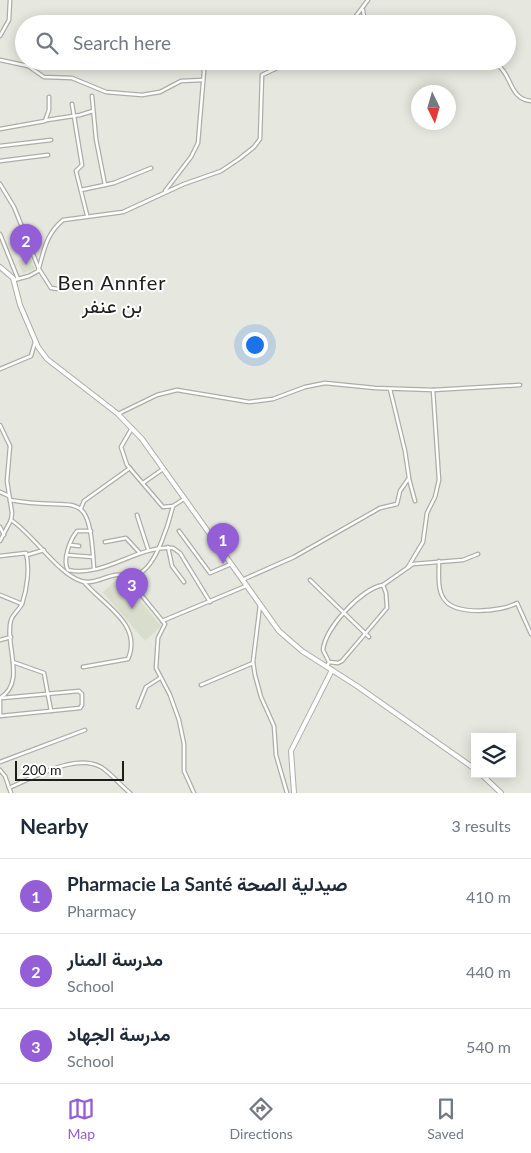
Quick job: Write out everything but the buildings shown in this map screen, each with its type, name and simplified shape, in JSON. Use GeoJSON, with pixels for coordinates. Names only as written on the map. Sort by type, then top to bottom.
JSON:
{"type":"FeatureCollection","features":[{"type":"Feature","properties":{"kind":"street"},"geometry":{"type":"LineString","coordinates":[[0,36],[10,20],[10,0]]}},
{"type":"Feature","properties":{"kind":"street"},"geometry":{"type":"LineString","coordinates":[[358,15],[368,0]]}},
{"type":"Feature","properties":{"kind":"street"},"geometry":{"type":"LineString","coordinates":[[363,9],[364,15]]}},
{"type":"Feature","properties":{"kind":"street"},"geometry":{"type":"LineString","coordinates":[[0,60],[15,63]]}},
{"type":"Feature","properties":{"kind":"street"},"geometry":{"type":"LineString","coordinates":[[34,70],[44,77],[72,78],[106,92],[142,95],[160,92],[181,81],[203,80]]}},
{"type":"Feature","properties":{"kind":"street"},"geometry":{"type":"LineString","coordinates":[[164,192],[191,157],[198,143],[204,70]]}},
{"type":"Feature","properties":{"kind":"street"},"geometry":{"type":"LineString","coordinates":[[16,280],[34,274],[39,269],[43,249],[59,223],[66,218],[123,212],[164,192],[221,171],[254,147],[259,142],[261,134],[262,75],[273,70]]}},
{"type":"Feature","properties":{"kind":"street"},"geometry":{"type":"LineString","coordinates":[[503,70],[514,91],[523,99],[531,101]]}},
{"type":"Feature","properties":{"kind":"street"},"geometry":{"type":"LineString","coordinates":[[92,96],[105,185]]}},
{"type":"Feature","properties":{"kind":"street"},"geometry":{"type":"LineString","coordinates":[[47,120],[49,97]]}},
{"type":"Feature","properties":{"kind":"street"},"geometry":{"type":"LineString","coordinates":[[72,104],[82,165],[76,171],[87,216]]}},
{"type":"Feature","properties":{"kind":"street"},"geometry":{"type":"LineString","coordinates":[[0,129],[31,125],[93,111]]}},
{"type":"Feature","properties":{"kind":"street"},"geometry":{"type":"LineString","coordinates":[[0,146],[51,140]]}},
{"type":"Feature","properties":{"kind":"street"},"geometry":{"type":"LineString","coordinates":[[0,161],[48,155]]}},
{"type":"Feature","properties":{"kind":"street"},"geometry":{"type":"LineString","coordinates":[[82,190],[105,185],[151,168]]}},
{"type":"Feature","properties":{"kind":"street"},"geometry":{"type":"LineString","coordinates":[[0,184],[14,207],[39,269],[53,289],[76,284]]}},
{"type":"Feature","properties":{"kind":"street"},"geometry":{"type":"LineString","coordinates":[[0,234],[16,280],[15,292],[42,354],[54,367],[118,414],[132,428],[260,605],[290,641],[471,766]]}},
{"type":"Feature","properties":{"kind":"street"},"geometry":{"type":"LineString","coordinates":[[0,267],[16,280]]}},
{"type":"Feature","properties":{"kind":"street"},"geometry":{"type":"LineString","coordinates":[[0,370],[31,356],[35,340]]}},
{"type":"Feature","properties":{"kind":"street"},"geometry":{"type":"LineString","coordinates":[[118,414],[171,390],[250,402],[273,399],[318,384],[433,390],[520,384]]}},
{"type":"Feature","properties":{"kind":"street"},"geometry":{"type":"LineString","coordinates":[[390,389],[405,451],[408,479],[415,501]]}},
{"type":"Feature","properties":{"kind":"street"},"geometry":{"type":"LineString","coordinates":[[408,567],[423,542],[427,513],[435,497],[439,480],[433,390]]}},
{"type":"Feature","properties":{"kind":"street"},"geometry":{"type":"LineString","coordinates":[[0,425],[6,433],[10,446],[7,475],[11,520],[0,541]]}},
{"type":"Feature","properties":{"kind":"street"},"geometry":{"type":"LineString","coordinates":[[132,428],[121,447],[130,468],[162,507],[172,506],[184,499]]}},
{"type":"Feature","properties":{"kind":"street"},"geometry":{"type":"LineString","coordinates":[[81,508],[84,501],[130,468]]}},
{"type":"Feature","properties":{"kind":"street"},"geometry":{"type":"LineString","coordinates":[[143,483],[162,469]]}},
{"type":"Feature","properties":{"kind":"street"},"geometry":{"type":"LineString","coordinates":[[242,580],[294,557],[380,508],[396,504],[400,491],[408,479]]}},
{"type":"Feature","properties":{"kind":"street"},"geometry":{"type":"LineString","coordinates":[[0,492],[9,496]]}},
{"type":"Feature","properties":{"kind":"street"},"geometry":{"type":"LineString","coordinates":[[10,500],[28,504],[72,504],[81,508],[86,514],[91,531],[94,568]]}},
{"type":"Feature","properties":{"kind":"street"},"geometry":{"type":"LineString","coordinates":[[128,578],[141,573],[148,567],[158,548],[172,506]]}},
{"type":"Feature","properties":{"kind":"street"},"geometry":{"type":"LineString","coordinates":[[137,515],[148,550]]}},
{"type":"Feature","properties":{"kind":"street"},"geometry":{"type":"LineString","coordinates":[[11,520],[26,531],[76,579],[84,582],[127,625],[132,639],[132,650],[128,659],[121,662],[83,667]]}},
{"type":"Feature","properties":{"kind":"street"},"geometry":{"type":"LineString","coordinates":[[0,527],[4,535]]}},
{"type":"Feature","properties":{"kind":"street"},"geometry":{"type":"LineString","coordinates":[[91,531],[76,532],[65,564],[68,570],[94,568],[140,552],[158,548],[173,548],[180,553],[210,602]]}},
{"type":"Feature","properties":{"kind":"street"},"geometry":{"type":"LineString","coordinates":[[179,531],[210,573],[231,564]]}},
{"type":"Feature","properties":{"kind":"street"},"geometry":{"type":"LineString","coordinates":[[105,542],[126,538],[140,552]]}},
{"type":"Feature","properties":{"kind":"street"},"geometry":{"type":"LineString","coordinates":[[70,545],[79,546]]}},
{"type":"Feature","properties":{"kind":"street"},"geometry":{"type":"LineString","coordinates":[[168,547],[172,566],[184,582]]}},
{"type":"Feature","properties":{"kind":"street"},"geometry":{"type":"LineString","coordinates":[[0,556],[24,553],[27,555],[44,550]]}},
{"type":"Feature","properties":{"kind":"street"},"geometry":{"type":"LineString","coordinates":[[294,793],[291,751],[330,668],[330,662],[323,652],[323,646],[329,633],[344,613],[368,592],[383,585],[408,567],[417,563],[463,560],[478,554]]}},
{"type":"Feature","properties":{"kind":"street"},"geometry":{"type":"LineString","coordinates":[[0,698],[79,691],[82,694],[80,708],[0,716],[0,698],[10,688],[13,662],[11,621],[22,604],[28,575],[27,555]]}},
{"type":"Feature","properties":{"kind":"street"},"geometry":{"type":"LineString","coordinates":[[67,555],[93,557]]}},
{"type":"Feature","properties":{"kind":"street"},"geometry":{"type":"LineString","coordinates":[[439,561],[441,592],[449,605],[457,609],[466,610],[496,608],[517,603],[531,634]]}},
{"type":"Feature","properties":{"kind":"street"},"geometry":{"type":"LineString","coordinates":[[84,582],[102,580],[120,574],[128,578],[165,626],[159,635],[156,668],[170,694],[179,720],[184,744],[184,771],[194,793]]}},
{"type":"Feature","properties":{"kind":"street"},"geometry":{"type":"LineString","coordinates":[[310,580],[369,637]]}},
{"type":"Feature","properties":{"kind":"street"},"geometry":{"type":"LineString","coordinates":[[330,662],[340,662],[388,607],[383,585]]}},
{"type":"Feature","properties":{"kind":"street"},"geometry":{"type":"LineString","coordinates":[[162,621],[246,586]]}},
{"type":"Feature","properties":{"kind":"street"},"geometry":{"type":"LineString","coordinates":[[0,595],[22,604]]}},
{"type":"Feature","properties":{"kind":"street"},"geometry":{"type":"LineString","coordinates":[[260,605],[253,662],[261,698],[274,726],[276,755],[287,793]]}},
{"type":"Feature","properties":{"kind":"street"},"geometry":{"type":"LineString","coordinates":[[0,640],[11,637]]}},
{"type":"Feature","properties":{"kind":"street"},"geometry":{"type":"LineString","coordinates":[[13,662],[44,672],[51,711]]}},
{"type":"Feature","properties":{"kind":"street"},"geometry":{"type":"LineString","coordinates":[[201,685],[253,662]]}},
{"type":"Feature","properties":{"kind":"street"},"geometry":{"type":"LineString","coordinates":[[138,707],[146,687],[160,678]]}},
{"type":"Feature","properties":{"kind":"street"},"geometry":{"type":"LineString","coordinates":[[0,762],[85,730]]}},
{"type":"Feature","properties":{"kind":"street"},"geometry":{"type":"LineString","coordinates":[[10,788],[55,767],[80,764],[101,767],[130,793]]}},
{"type":"Feature","properties":{"kind":"street"},"geometry":{"type":"LineString","coordinates":[[0,770],[5,776],[10,793]]}},
{"type":"Feature","properties":{"kind":"street"},"geometry":{"type":"LineString","coordinates":[[485,778],[501,793]]}},
{"type":"Feature","properties":{"kind":"shaded area"},"geometry":{"type":"Polygon","coordinates":[[[30,256],[35,269],[23,273],[17,261],[30,256]]]}},
{"type":"Feature","properties":{"kind":"shaded area"},"geometry":{"type":"Polygon","coordinates":[[[120,577],[161,626],[145,641],[103,592],[120,577]]]}},
{"type":"Feature","properties":{"kind":"place","name":"مدرسة المنار"},"geometry":{"type":"Point","coordinates":[26,265]}},
{"type":"Feature","properties":{"kind":"place","name":"Pharmacie La Santé صيدلية الصحة"},"geometry":{"type":"Point","coordinates":[223,564]}},
{"type":"Feature","properties":{"kind":"place","name":"مدرسة الجهاد"},"geometry":{"type":"Point","coordinates":[132,609]}},
{"type":"Feature","properties":{"kind":"district","name":"Ben Annfer بن عنفر"},"geometry":{"type":"Point","coordinates":[112,294]}}]}
